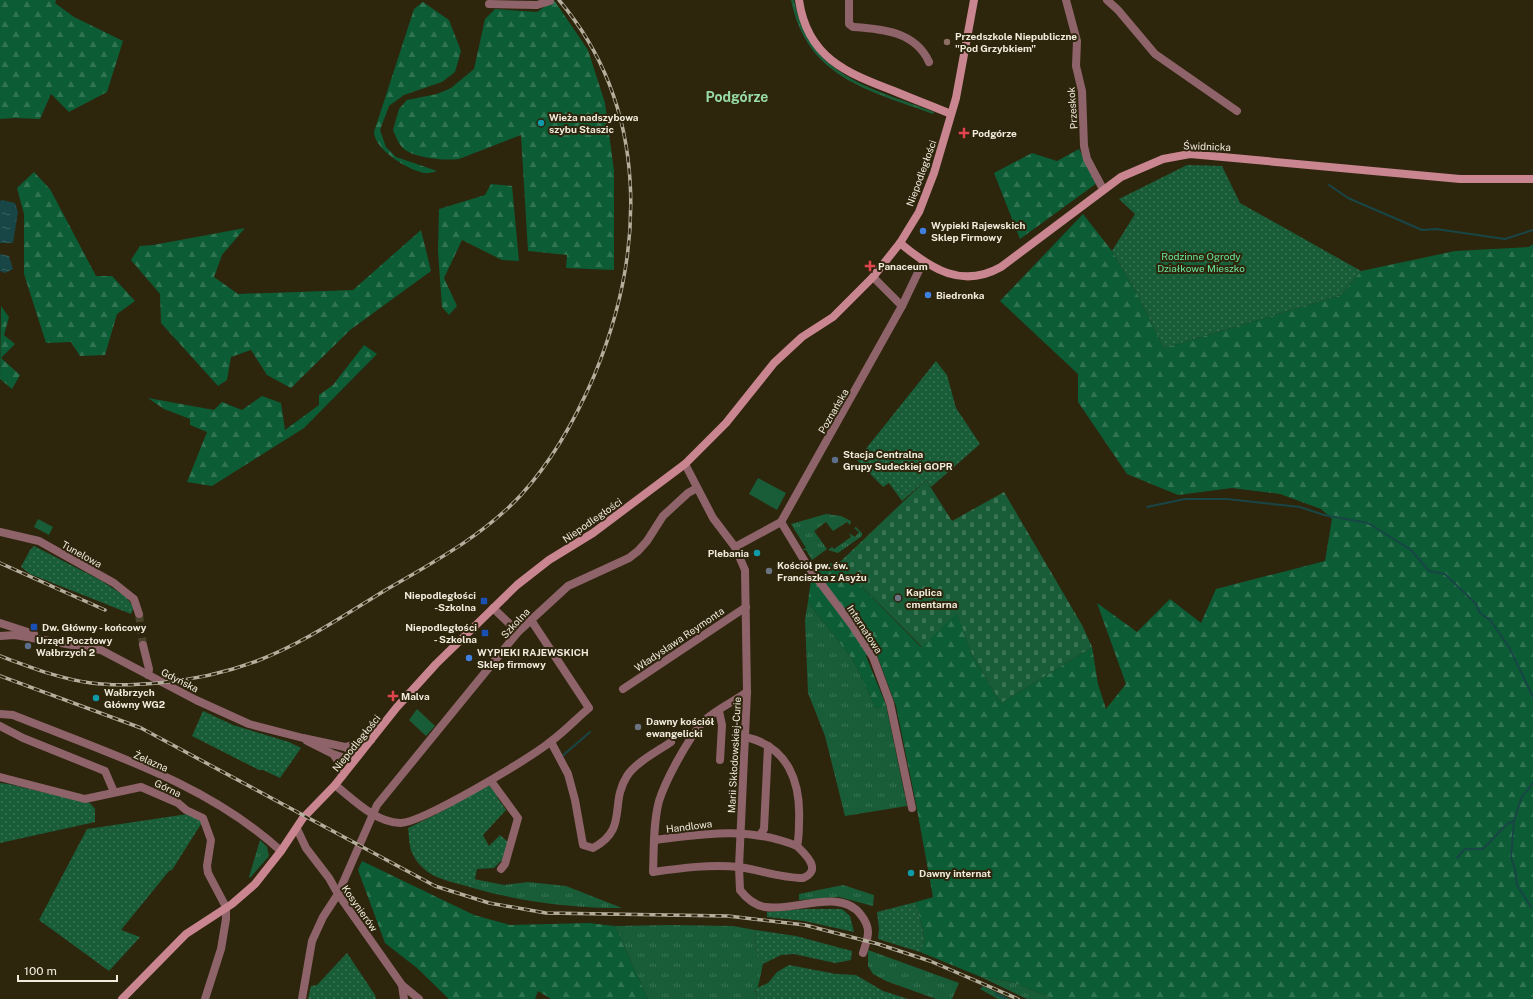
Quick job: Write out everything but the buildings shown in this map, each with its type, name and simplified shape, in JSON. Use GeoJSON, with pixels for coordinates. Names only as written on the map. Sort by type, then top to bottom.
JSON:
{"type":"FeatureCollection","features":[{"type":"Feature","properties":{"kind":"main road"},"geometry":{"type":"LineString","coordinates":[[799,0],[808,32],[831,61],[840,68],[869,82],[951,114]]}},
{"type":"Feature","properties":{"kind":"main road","name":"Niepodległości"},"geometry":{"type":"LineString","coordinates":[[122,999],[186,934],[226,908],[255,884],[297,829],[303,818],[335,786],[418,684],[493,608],[529,574],[593,533],[685,464],[726,423],[774,363],[802,337],[833,317],[874,277],[900,243],[919,212],[928,191],[943,146],[951,114],[964,58],[974,0]]}},
{"type":"Feature","properties":{"kind":"main road","name":"Świdnicka"},"geometry":{"type":"LineString","coordinates":[[900,243],[923,262],[945,272],[964,276],[974,276],[993,271],[1121,177],[1163,158],[1190,154],[1460,179],[1533,179]]}},
{"type":"Feature","properties":{"kind":"street"},"geometry":{"type":"LineString","coordinates":[[849,0],[849,24],[853,27],[883,29],[902,36],[925,54],[929,62]]}},
{"type":"Feature","properties":{"kind":"street","name":"Przeskok"},"geometry":{"type":"LineString","coordinates":[[1066,0],[1077,41],[1076,66],[1082,91],[1084,146],[1087,158],[1103,189]]}},
{"type":"Feature","properties":{"kind":"street"},"geometry":{"type":"LineString","coordinates":[[1107,0],[1118,10],[1155,54],[1237,111]]}},
{"type":"Feature","properties":{"kind":"street"},"geometry":{"type":"LineString","coordinates":[[490,4],[537,5],[550,1]]}},
{"type":"Feature","properties":{"kind":"street","name":"Poznańska"},"geometry":{"type":"LineString","coordinates":[[781,522],[902,306],[923,262]]}},
{"type":"Feature","properties":{"kind":"street"},"geometry":{"type":"LineString","coordinates":[[874,277],[902,306]]}},
{"type":"Feature","properties":{"kind":"street","name":"Marii Skłodowskiej-Curie"},"geometry":{"type":"LineString","coordinates":[[685,464],[696,488],[713,518],[736,548],[745,570],[747,692],[739,867],[740,890],[744,897],[758,905],[766,907],[799,906],[832,901],[854,907],[864,919],[868,929],[863,953]]}},
{"type":"Feature","properties":{"kind":"street","name":"Szkolna"},"geometry":{"type":"LineString","coordinates":[[302,999],[312,941],[323,917],[338,894],[372,813],[377,805],[518,632],[568,586],[629,558],[638,551],[647,541],[663,516],[688,493],[696,488]]}},
{"type":"Feature","properties":{"kind":"street"},"geometry":{"type":"LineString","coordinates":[[736,548],[781,522]]}},
{"type":"Feature","properties":{"kind":"street","name":"Internatowa"},"geometry":{"type":"LineString","coordinates":[[781,522],[807,565],[852,625],[873,658],[890,703],[912,808]]}},
{"type":"Feature","properties":{"kind":"street","name":"Tunelowa"},"geometry":{"type":"LineString","coordinates":[[0,532],[38,541],[114,583],[134,599],[139,614]]}},
{"type":"Feature","properties":{"kind":"street","name":"Władysława Reymonta"},"geometry":{"type":"LineString","coordinates":[[623,689],[746,607]]}},
{"type":"Feature","properties":{"kind":"street"},"geometry":{"type":"LineString","coordinates":[[493,608],[518,632]]}},
{"type":"Feature","properties":{"kind":"street"},"geometry":{"type":"LineString","coordinates":[[335,786],[383,820],[402,823],[424,816],[491,781],[551,742],[589,708],[531,620]]}},
{"type":"Feature","properties":{"kind":"street","name":"Gdyńska"},"geometry":{"type":"LineString","coordinates":[[0,623],[48,640]]}},
{"type":"Feature","properties":{"kind":"street","name":"Gdyńska"},"geometry":{"type":"LineString","coordinates":[[0,636],[11,634],[101,650],[196,700],[249,724],[345,747],[371,740]]}},
{"type":"Feature","properties":{"kind":"street"},"geometry":{"type":"LineString","coordinates":[[143,645],[149,668],[148,675]]}},
{"type":"Feature","properties":{"kind":"street"},"geometry":{"type":"LineString","coordinates":[[745,737],[756,739],[768,746],[777,752],[788,765],[794,780],[800,811],[797,846],[808,856],[812,866],[811,871],[806,877],[788,878],[739,867],[709,867],[653,872],[654,840],[659,802],[671,775],[702,722],[747,692]]}},
{"type":"Feature","properties":{"kind":"street"},"geometry":{"type":"LineString","coordinates":[[719,711],[722,725],[720,760]]}},
{"type":"Feature","properties":{"kind":"street","name":"Żelazna"},"geometry":{"type":"LineString","coordinates":[[0,714],[13,715],[125,760],[194,791],[244,821],[281,851]]}},
{"type":"Feature","properties":{"kind":"street"},"geometry":{"type":"LineString","coordinates":[[0,726],[23,738],[105,771],[114,792],[106,796],[85,799],[0,777]]}},
{"type":"Feature","properties":{"kind":"street","name":"Gdyńska"},"geometry":{"type":"LineString","coordinates":[[303,738],[333,754],[356,759]]}},
{"type":"Feature","properties":{"kind":"street"},"geometry":{"type":"LineString","coordinates":[[551,742],[568,774],[575,800],[583,844],[593,848],[608,838],[614,831],[622,789],[627,776],[633,768],[671,742]]}},
{"type":"Feature","properties":{"kind":"street"},"geometry":{"type":"LineString","coordinates":[[760,835],[764,830],[768,746]]}},
{"type":"Feature","properties":{"kind":"street","name":"Gdyńska"},"geometry":{"type":"LineString","coordinates":[[345,747],[356,759]]}},
{"type":"Feature","properties":{"kind":"street"},"geometry":{"type":"LineString","coordinates":[[333,754],[341,766],[342,776]]}},
{"type":"Feature","properties":{"kind":"street"},"geometry":{"type":"LineString","coordinates":[[491,781],[518,818],[505,864],[501,870]]}},
{"type":"Feature","properties":{"kind":"street","name":"Górna"},"geometry":{"type":"LineString","coordinates":[[114,792],[141,787],[150,790],[203,818],[211,840],[211,849],[207,866],[208,873],[226,908]]}},
{"type":"Feature","properties":{"kind":"street","name":"Kosynierów"},"geometry":{"type":"LineString","coordinates":[[297,829],[306,848],[329,878],[338,894],[402,985],[404,999]]}},
{"type":"Feature","properties":{"kind":"street","name":"Handlowa"},"geometry":{"type":"LineString","coordinates":[[654,840],[704,834],[741,832],[771,836],[797,846]]}},
{"type":"Feature","properties":{"kind":"street"},"geometry":{"type":"LineString","coordinates":[[206,999],[221,949],[226,919],[226,908]]}},
{"type":"Feature","properties":{"kind":"street"},"geometry":{"type":"LineString","coordinates":[[402,985],[419,999]]}},
{"type":"Feature","properties":{"kind":"green space"},"geometry":{"type":"Polygon","coordinates":[[[0,0],[56,0],[55,3],[74,17],[123,41],[107,92],[69,112],[51,94],[40,119],[0,119],[0,0]]]}},
{"type":"Feature","properties":{"kind":"green space"},"geometry":{"type":"Polygon","coordinates":[[[554,0],[588,50],[605,103],[614,171],[614,270],[566,268],[567,255],[528,251],[521,135],[459,159],[446,160],[423,157],[409,152],[404,149],[398,141],[393,130],[399,109],[407,100],[437,94],[451,88],[474,69],[485,19],[495,9],[537,12],[554,0]]]}},
{"type":"Feature","properties":{"kind":"green space"},"geometry":{"type":"Polygon","coordinates":[[[791,0],[794,0],[802,26],[814,46],[828,63],[846,76],[866,86],[934,112],[933,114],[864,88],[844,77],[826,64],[811,47],[799,26],[791,0]]]}},
{"type":"Feature","properties":{"kind":"green space"},"geometry":{"type":"Polygon","coordinates":[[[423,2],[449,20],[461,51],[455,72],[442,82],[404,95],[389,106],[380,130],[386,147],[396,157],[437,171],[428,173],[418,171],[402,164],[386,152],[376,139],[374,132],[414,9],[423,2]]]}},
{"type":"Feature","properties":{"kind":"green space"},"geometry":{"type":"Polygon","coordinates":[[[1079,149],[1097,183],[1020,239],[994,173],[1032,153],[1057,161],[1079,149]]]}},
{"type":"Feature","properties":{"kind":"green space","name":"Rodzinne Ogrody Działkowe Mieszko"},"geometry":{"type":"Polygon","coordinates":[[[1187,165],[1222,166],[1240,203],[1361,271],[1341,295],[1164,348],[1137,293],[1112,251],[1135,214],[1119,199],[1187,165]]]}},
{"type":"Feature","properties":{"kind":"green space"},"geometry":{"type":"Polygon","coordinates":[[[34,172],[50,189],[96,276],[112,276],[135,301],[117,314],[105,355],[80,356],[71,342],[46,343],[24,274],[24,214],[17,188],[34,172]]]}},
{"type":"Feature","properties":{"kind":"green space"},"geometry":{"type":"Polygon","coordinates":[[[491,184],[512,186],[519,261],[502,260],[462,240],[444,278],[457,306],[449,315],[442,307],[438,251],[439,209],[485,195],[491,184]]]}},
{"type":"Feature","properties":{"kind":"green space"},"geometry":{"type":"Polygon","coordinates":[[[1083,214],[1112,251],[1137,293],[1164,348],[1341,295],[1361,271],[1455,251],[1529,247],[1533,244],[1533,999],[1054,999],[1012,982],[981,977],[920,952],[925,940],[916,902],[933,897],[896,706],[874,647],[866,656],[886,705],[876,709],[853,660],[808,602],[813,564],[839,563],[921,647],[957,612],[972,654],[1001,703],[1092,647],[1098,684],[1106,709],[1126,684],[1097,603],[1137,632],[1170,599],[1201,623],[1216,589],[1325,561],[1332,519],[1321,509],[1280,494],[1232,488],[1178,495],[1127,474],[1078,402],[1078,374],[1000,301],[1083,214]]]}},
{"type":"Feature","properties":{"kind":"green space"},"geometry":{"type":"Polygon","coordinates":[[[245,228],[222,255],[214,277],[238,294],[353,290],[421,230],[431,271],[350,330],[291,388],[267,375],[251,350],[231,357],[227,380],[218,386],[161,323],[160,294],[131,260],[140,246],[153,245],[245,228]]]}},
{"type":"Feature","properties":{"kind":"green space"},"geometry":{"type":"Polygon","coordinates":[[[1,306],[9,317],[4,335],[15,344],[1,358],[20,375],[12,389],[0,379],[1,306]]]}},
{"type":"Feature","properties":{"kind":"green space"},"geometry":{"type":"Polygon","coordinates":[[[364,345],[377,354],[304,428],[212,486],[187,482],[207,432],[190,425],[190,419],[164,409],[148,398],[214,410],[222,402],[242,410],[262,396],[281,403],[285,430],[319,405],[319,395],[333,385],[364,345]]]}},
{"type":"Feature","properties":{"kind":"green space"},"geometry":{"type":"Polygon","coordinates":[[[936,361],[947,375],[956,408],[980,444],[931,487],[926,480],[902,501],[889,483],[883,487],[857,460],[936,361]]]}},
{"type":"Feature","properties":{"kind":"green space"},"geometry":{"type":"Polygon","coordinates":[[[758,478],[786,493],[777,510],[749,494],[758,478]]]}},
{"type":"Feature","properties":{"kind":"green space"},"geometry":{"type":"Polygon","coordinates":[[[926,480],[952,521],[1004,492],[1082,625],[1092,647],[1001,703],[972,654],[957,613],[922,647],[839,563],[926,480]]]}},
{"type":"Feature","properties":{"kind":"green space"},"geometry":{"type":"Polygon","coordinates":[[[826,514],[841,516],[851,521],[850,525],[847,522],[833,531],[826,522],[814,531],[827,549],[812,560],[806,550],[802,550],[806,548],[791,524],[826,514]]]}},
{"type":"Feature","properties":{"kind":"green space"},"geometry":{"type":"Polygon","coordinates":[[[38,519],[53,527],[49,535],[34,527],[38,519]]]}},
{"type":"Feature","properties":{"kind":"green space"},"geometry":{"type":"Polygon","coordinates":[[[856,527],[862,533],[862,536],[838,553],[828,550],[832,547],[834,549],[851,537],[849,533],[855,537],[859,532],[854,528],[856,527]]]}},
{"type":"Feature","properties":{"kind":"green space"},"geometry":{"type":"Polygon","coordinates":[[[34,546],[100,580],[125,596],[134,607],[131,614],[30,574],[21,567],[30,550],[34,546]]]}},
{"type":"Feature","properties":{"kind":"green space"},"geometry":{"type":"Polygon","coordinates":[[[808,602],[853,660],[876,709],[886,705],[907,806],[845,816],[825,736],[808,693],[805,620],[808,602]]]}},
{"type":"Feature","properties":{"kind":"green space"},"geometry":{"type":"Polygon","coordinates":[[[417,709],[435,726],[426,736],[409,720],[417,709]]]}},
{"type":"Feature","properties":{"kind":"green space"},"geometry":{"type":"Polygon","coordinates":[[[203,711],[233,725],[289,742],[301,748],[280,778],[263,770],[259,770],[192,736],[203,711]]]}},
{"type":"Feature","properties":{"kind":"green space"},"geometry":{"type":"Polygon","coordinates":[[[0,783],[90,803],[95,809],[95,822],[0,843],[0,783]]]}},
{"type":"Feature","properties":{"kind":"green space"},"geometry":{"type":"Polygon","coordinates":[[[488,785],[499,795],[497,797],[506,810],[483,835],[489,846],[500,835],[509,843],[504,861],[501,861],[494,868],[477,869],[473,888],[438,877],[423,868],[417,862],[412,853],[408,828],[437,814],[488,785]]]}},
{"type":"Feature","properties":{"kind":"green space"},"geometry":{"type":"Polygon","coordinates":[[[188,814],[201,821],[201,824],[172,870],[169,871],[121,930],[140,937],[109,971],[39,920],[87,829],[188,814]]]}},
{"type":"Feature","properties":{"kind":"green space"},"geometry":{"type":"Polygon","coordinates":[[[260,840],[267,847],[269,856],[250,878],[249,877],[260,840]]]}},
{"type":"Feature","properties":{"kind":"green space"},"geometry":{"type":"Polygon","coordinates":[[[362,861],[474,915],[510,925],[589,923],[615,926],[648,999],[551,999],[538,991],[535,999],[449,999],[417,968],[385,943],[358,870],[362,861]]]}},
{"type":"Feature","properties":{"kind":"green space"},"geometry":{"type":"Polygon","coordinates":[[[474,879],[504,885],[528,882],[566,886],[622,908],[584,907],[510,897],[473,888],[474,879]]]}},
{"type":"Feature","properties":{"kind":"green space"},"geometry":{"type":"Polygon","coordinates":[[[843,885],[874,895],[873,906],[839,897],[799,900],[799,894],[843,885]]]}},
{"type":"Feature","properties":{"kind":"green space"},"geometry":{"type":"Polygon","coordinates":[[[916,902],[925,940],[920,952],[878,939],[879,928],[877,912],[916,902]]]}},
{"type":"Feature","properties":{"kind":"green space"},"geometry":{"type":"Polygon","coordinates":[[[804,909],[842,909],[850,916],[854,932],[804,921],[767,917],[767,912],[804,909]]]}},
{"type":"Feature","properties":{"kind":"green space"},"geometry":{"type":"Polygon","coordinates":[[[615,926],[733,926],[755,930],[754,945],[763,964],[758,987],[755,990],[758,999],[648,999],[615,926]]]}},
{"type":"Feature","properties":{"kind":"green space"},"geometry":{"type":"Polygon","coordinates":[[[755,930],[796,936],[852,951],[851,960],[835,963],[794,954],[781,955],[763,964],[754,945],[755,930]]]}},
{"type":"Feature","properties":{"kind":"green space"},"geometry":{"type":"Polygon","coordinates":[[[868,950],[959,983],[952,999],[936,999],[886,981],[873,974],[868,966],[868,950]]]}},
{"type":"Feature","properties":{"kind":"green space"},"geometry":{"type":"Polygon","coordinates":[[[347,953],[375,995],[376,999],[308,999],[311,986],[317,985],[347,953]]]}},
{"type":"Feature","properties":{"kind":"green space"},"geometry":{"type":"Polygon","coordinates":[[[789,965],[836,974],[856,975],[883,991],[908,999],[758,999],[755,989],[768,983],[777,972],[789,965]]]}},
{"type":"Feature","properties":{"kind":"green space"},"geometry":{"type":"Polygon","coordinates":[[[981,977],[1012,982],[1054,999],[1027,999],[981,977]]]}},
{"type":"Feature","properties":{"kind":"green space"},"geometry":{"type":"Polygon","coordinates":[[[983,986],[1010,999],[998,999],[980,989],[983,986]]]}},
{"type":"Feature","properties":{"kind":"water"},"geometry":{"type":"Polygon","coordinates":[[[2,200],[15,203],[18,212],[13,243],[0,243],[0,201],[2,200]]]}},
{"type":"Feature","properties":{"kind":"water"},"geometry":{"type":"Polygon","coordinates":[[[0,254],[9,256],[13,269],[5,273],[0,271],[0,254]]]}},
{"type":"Feature","properties":{"kind":"waterway"},"geometry":{"type":"LineString","coordinates":[[1329,185],[1348,198],[1422,230],[1436,229],[1505,239],[1533,230]]}},
{"type":"Feature","properties":{"kind":"waterway"},"geometry":{"type":"LineString","coordinates":[[1147,507],[1185,499],[1227,499],[1300,507],[1324,515],[1368,523],[1411,550],[1429,571],[1445,574],[1476,604],[1480,613],[1490,620],[1509,647],[1533,697]]}},
{"type":"Feature","properties":{"kind":"waterway"},"geometry":{"type":"LineString","coordinates":[[561,757],[590,732]]}},
{"type":"Feature","properties":{"kind":"waterway"},"geometry":{"type":"LineString","coordinates":[[1531,907],[1517,885],[1515,869],[1511,857],[1514,821],[1521,798],[1533,783]]}},
{"type":"Feature","properties":{"kind":"waterway"},"geometry":{"type":"LineString","coordinates":[[1457,858],[1465,849],[1483,849],[1507,824],[1514,821]]}},
{"type":"Feature","properties":{"kind":"waterway"},"geometry":{"type":"LineString","coordinates":[[996,994],[1006,999]]}},
{"type":"Feature","properties":{"kind":"tunnel"},"geometry":{"type":"LineString","coordinates":[[139,614],[143,645]]}},
{"type":"Feature","properties":{"kind":"railway"},"geometry":{"type":"LineString","coordinates":[[0,656],[68,679],[108,685],[158,683],[183,680],[245,665],[274,654],[306,638],[456,548],[474,536],[506,510],[533,482],[563,438],[580,407],[594,376],[611,328],[623,280],[630,231],[630,182],[624,133],[610,87],[589,42],[559,0]]}},
{"type":"Feature","properties":{"kind":"railway"},"geometry":{"type":"LineString","coordinates":[[0,563],[105,610]]}},
{"type":"Feature","properties":{"kind":"railway"},"geometry":{"type":"LineString","coordinates":[[0,676],[141,728],[435,886],[489,903],[546,913],[728,916],[805,925],[878,944],[930,961],[1018,999]]}},
{"type":"Feature","properties":{"kind":"place","name":"Przedszkole Niepubliczne \"Pod Grzybkiem\""},"geometry":{"type":"Point","coordinates":[947,42]}},
{"type":"Feature","properties":{"kind":"place","name":"Wieża nadszybowa szybu Staszic"},"geometry":{"type":"Point","coordinates":[541,123]}},
{"type":"Feature","properties":{"kind":"place","name":"Podgórze"},"geometry":{"type":"Point","coordinates":[964,133]}},
{"type":"Feature","properties":{"kind":"place","name":"Wypieki Rajewskich Sklep Firmowy"},"geometry":{"type":"Point","coordinates":[923,231]}},
{"type":"Feature","properties":{"kind":"place","name":"Panaceum"},"geometry":{"type":"Point","coordinates":[870,266]}},
{"type":"Feature","properties":{"kind":"place","name":"Biedronka"},"geometry":{"type":"Point","coordinates":[928,295]}},
{"type":"Feature","properties":{"kind":"place","name":"Stacja Centralna Grupy Sudeckiej GOPR"},"geometry":{"type":"Point","coordinates":[835,460]}},
{"type":"Feature","properties":{"kind":"place","name":"Plebania"},"geometry":{"type":"Point","coordinates":[757,553]}},
{"type":"Feature","properties":{"kind":"place","name":"Kościół pw. św. Franciszka z Asyżu"},"geometry":{"type":"Point","coordinates":[769,571]}},
{"type":"Feature","properties":{"kind":"place","name":"Kaplica cmentarna"},"geometry":{"type":"Point","coordinates":[898,598]}},
{"type":"Feature","properties":{"kind":"place","name":"Niepodległości -Szkolna"},"geometry":{"type":"Point","coordinates":[484,601]}},
{"type":"Feature","properties":{"kind":"place","name":"Dw. Główny - końcowy"},"geometry":{"type":"Point","coordinates":[34,627]}},
{"type":"Feature","properties":{"kind":"place","name":"Niepodległości - Szkolna"},"geometry":{"type":"Point","coordinates":[485,633]}},
{"type":"Feature","properties":{"kind":"place","name":"Urząd Pocztowy Wałbrzych 2"},"geometry":{"type":"Point","coordinates":[28,646]}},
{"type":"Feature","properties":{"kind":"place","name":"WYPIEKI RAJEWSKICH Sklep firmowy"},"geometry":{"type":"Point","coordinates":[469,658]}},
{"type":"Feature","properties":{"kind":"place","name":"Malva"},"geometry":{"type":"Point","coordinates":[393,696]}},
{"type":"Feature","properties":{"kind":"place","name":"Wałbrzych Główny WG2"},"geometry":{"type":"Point","coordinates":[96,698]}},
{"type":"Feature","properties":{"kind":"place","name":"Dawny kościół ewangelicki"},"geometry":{"type":"Point","coordinates":[638,727]}},
{"type":"Feature","properties":{"kind":"place","name":"Dawny internat"},"geometry":{"type":"Point","coordinates":[911,873]}},
{"type":"Feature","properties":{"kind":"district","name":"Podgórze"},"geometry":{"type":"Point","coordinates":[737,97]}}]}
